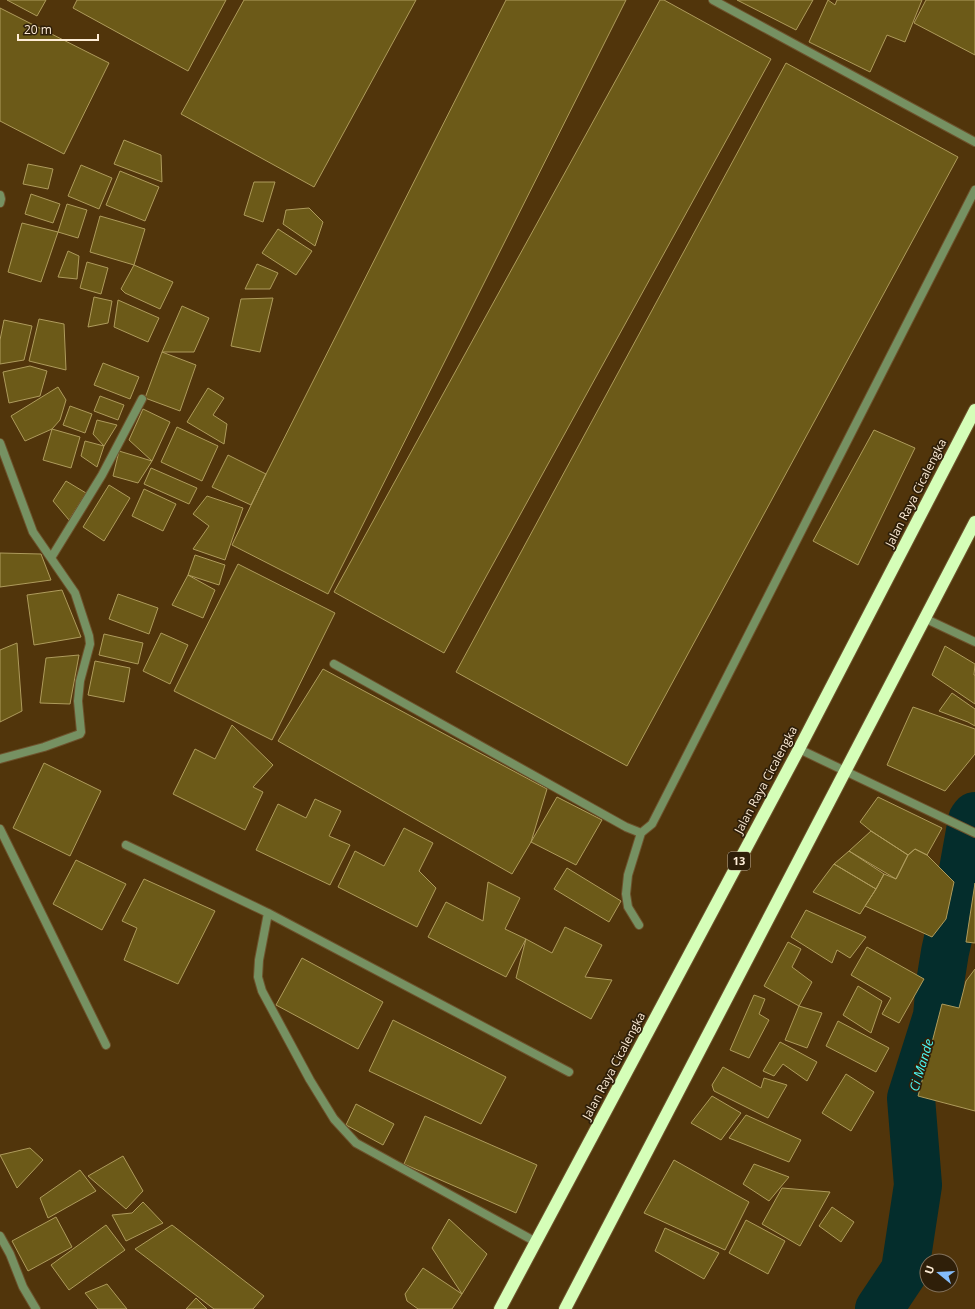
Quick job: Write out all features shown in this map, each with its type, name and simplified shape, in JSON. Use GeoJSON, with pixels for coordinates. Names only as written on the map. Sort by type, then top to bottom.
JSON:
{"type":"FeatureCollection","features":[{"type":"Feature","properties":{"kind":"highway","name":"Jalan Raya Cicalengka"},"geometry":{"type":"LineString","coordinates":[[500,1309],[799,749],[975,410]]}},
{"type":"Feature","properties":{"kind":"highway"},"geometry":{"type":"LineString","coordinates":[[565,1309],[975,522]]}},
{"type":"Feature","properties":{"kind":"street"},"geometry":{"type":"LineString","coordinates":[[713,0],[975,142]]}},
{"type":"Feature","properties":{"kind":"street"},"geometry":{"type":"LineString","coordinates":[[639,924],[628,907],[626,894],[628,875],[641,833],[652,824],[975,190]]}},
{"type":"Feature","properties":{"kind":"street"},"geometry":{"type":"LineString","coordinates":[[0,195],[0,203]]}},
{"type":"Feature","properties":{"kind":"street"},"geometry":{"type":"LineString","coordinates":[[51,558],[102,475],[142,399]]}},
{"type":"Feature","properties":{"kind":"street"},"geometry":{"type":"LineString","coordinates":[[0,443],[33,532],[75,593],[89,636],[90,644],[80,680],[78,701],[80,734],[44,747],[0,759]]}},
{"type":"Feature","properties":{"kind":"street"},"geometry":{"type":"LineString","coordinates":[[924,618],[975,642]]}},
{"type":"Feature","properties":{"kind":"street"},"geometry":{"type":"LineString","coordinates":[[334,664],[626,828],[641,833]]}},
{"type":"Feature","properties":{"kind":"street"},"geometry":{"type":"LineString","coordinates":[[799,749],[975,833]]}},
{"type":"Feature","properties":{"kind":"street"},"geometry":{"type":"LineString","coordinates":[[0,829],[106,1045]]}},
{"type":"Feature","properties":{"kind":"street"},"geometry":{"type":"LineString","coordinates":[[126,845],[268,912],[569,1072]]}},
{"type":"Feature","properties":{"kind":"street"},"geometry":{"type":"LineString","coordinates":[[268,912],[259,960],[258,977],[262,991],[310,1080],[334,1119],[356,1143],[536,1242]]}},
{"type":"Feature","properties":{"kind":"street"},"geometry":{"type":"LineString","coordinates":[[0,1236],[10,1254],[23,1287],[36,1309]]}},
{"type":"Feature","properties":{"kind":"building"},"geometry":{"type":"Polygon","coordinates":[[[7,0],[46,0],[37,16],[7,0]]]}},
{"type":"Feature","properties":{"kind":"building"},"geometry":{"type":"Polygon","coordinates":[[[77,0],[226,0],[188,71],[73,8],[77,0]]]}},
{"type":"Feature","properties":{"kind":"building"},"geometry":{"type":"Polygon","coordinates":[[[244,0],[416,0],[314,187],[181,114],[244,0]]]}},
{"type":"Feature","properties":{"kind":"building"},"geometry":{"type":"Polygon","coordinates":[[[506,0],[626,0],[328,594],[232,545],[266,474],[506,0]]]}},
{"type":"Feature","properties":{"kind":"building"},"geometry":{"type":"Polygon","coordinates":[[[660,0],[664,0],[771,59],[444,653],[334,592],[660,0]]]}},
{"type":"Feature","properties":{"kind":"building"},"geometry":{"type":"Polygon","coordinates":[[[737,0],[813,0],[796,30],[737,0]]]}},
{"type":"Feature","properties":{"kind":"building"},"geometry":{"type":"Polygon","coordinates":[[[828,0],[835,5],[837,0],[922,0],[905,42],[887,35],[870,72],[809,42],[828,0]]]}},
{"type":"Feature","properties":{"kind":"building"},"geometry":{"type":"Polygon","coordinates":[[[926,0],[975,0],[975,55],[914,23],[926,0]]]}},
{"type":"Feature","properties":{"kind":"building"},"geometry":{"type":"Polygon","coordinates":[[[0,8],[109,63],[64,154],[0,121],[0,8]]]}},
{"type":"Feature","properties":{"kind":"building"},"geometry":{"type":"Polygon","coordinates":[[[786,63],[958,157],[627,766],[456,672],[786,63]]]}},
{"type":"Feature","properties":{"kind":"building"},"geometry":{"type":"Polygon","coordinates":[[[124,140],[161,155],[162,182],[114,164],[124,140]]]}},
{"type":"Feature","properties":{"kind":"building"},"geometry":{"type":"Polygon","coordinates":[[[28,164],[53,169],[48,189],[23,184],[28,164]]]}},
{"type":"Feature","properties":{"kind":"building"},"geometry":{"type":"Polygon","coordinates":[[[81,165],[112,178],[99,209],[68,196],[81,165]]]}},
{"type":"Feature","properties":{"kind":"building"},"geometry":{"type":"Polygon","coordinates":[[[120,171],[159,187],[145,221],[106,205],[120,171]]]}},
{"type":"Feature","properties":{"kind":"building"},"geometry":{"type":"Polygon","coordinates":[[[254,182],[275,182],[263,222],[244,215],[254,182]]]}},
{"type":"Feature","properties":{"kind":"building"},"geometry":{"type":"Polygon","coordinates":[[[31,194],[60,204],[53,223],[25,214],[31,194]]]}},
{"type":"Feature","properties":{"kind":"building"},"geometry":{"type":"Polygon","coordinates":[[[67,204],[87,210],[78,238],[58,232],[67,204]]]}},
{"type":"Feature","properties":{"kind":"building"},"geometry":{"type":"Polygon","coordinates":[[[309,208],[323,222],[315,246],[283,224],[286,210],[309,208]]]}},
{"type":"Feature","properties":{"kind":"building"},"geometry":{"type":"Polygon","coordinates":[[[100,216],[145,229],[134,265],[90,252],[100,216]]]}},
{"type":"Feature","properties":{"kind":"building"},"geometry":{"type":"Polygon","coordinates":[[[22,223],[58,232],[41,282],[8,272],[22,223]]]}},
{"type":"Feature","properties":{"kind":"building"},"geometry":{"type":"Polygon","coordinates":[[[278,229],[312,251],[296,275],[262,253],[278,229]]]}},
{"type":"Feature","properties":{"kind":"building"},"geometry":{"type":"Polygon","coordinates":[[[68,251],[79,256],[77,279],[58,277],[68,251]]]}},
{"type":"Feature","properties":{"kind":"building"},"geometry":{"type":"Polygon","coordinates":[[[87,262],[108,268],[101,294],[80,288],[87,262]]]}},
{"type":"Feature","properties":{"kind":"building"},"geometry":{"type":"Polygon","coordinates":[[[257,264],[278,273],[270,289],[245,289],[257,264]]]}},
{"type":"Feature","properties":{"kind":"building"},"geometry":{"type":"Polygon","coordinates":[[[134,265],[173,282],[160,309],[125,293],[121,289],[134,265]]]}},
{"type":"Feature","properties":{"kind":"building"},"geometry":{"type":"Polygon","coordinates":[[[94,297],[112,301],[108,323],[88,327],[94,297]]]}},
{"type":"Feature","properties":{"kind":"building"},"geometry":{"type":"Polygon","coordinates":[[[273,298],[260,352],[231,346],[241,299],[273,298]]]}},
{"type":"Feature","properties":{"kind":"building"},"geometry":{"type":"Polygon","coordinates":[[[118,300],[159,318],[148,342],[114,327],[118,300]]]}},
{"type":"Feature","properties":{"kind":"building"},"geometry":{"type":"Polygon","coordinates":[[[182,306],[209,318],[194,352],[162,352],[182,306]]]}},
{"type":"Feature","properties":{"kind":"building"},"geometry":{"type":"Polygon","coordinates":[[[39,319],[64,324],[66,370],[29,361],[39,319]]]}},
{"type":"Feature","properties":{"kind":"building"},"geometry":{"type":"Polygon","coordinates":[[[4,320],[32,326],[24,360],[0,364],[0,340],[4,320]]]}},
{"type":"Feature","properties":{"kind":"building"},"geometry":{"type":"Polygon","coordinates":[[[162,352],[196,365],[180,411],[145,398],[162,352]]]}},
{"type":"Feature","properties":{"kind":"building"},"geometry":{"type":"Polygon","coordinates":[[[103,363],[139,377],[130,399],[94,385],[103,363]]]}},
{"type":"Feature","properties":{"kind":"building"},"geometry":{"type":"Polygon","coordinates":[[[30,366],[47,371],[40,396],[9,403],[3,372],[30,366]]]}},
{"type":"Feature","properties":{"kind":"building"},"geometry":{"type":"Polygon","coordinates":[[[58,387],[66,400],[60,420],[52,429],[25,441],[11,416],[58,387]]]}},
{"type":"Feature","properties":{"kind":"building"},"geometry":{"type":"Polygon","coordinates":[[[208,388],[224,398],[213,415],[227,424],[224,444],[187,422],[208,388]]]}},
{"type":"Feature","properties":{"kind":"building"},"geometry":{"type":"Polygon","coordinates":[[[100,396],[124,405],[118,420],[94,411],[100,396]]]}},
{"type":"Feature","properties":{"kind":"building"},"geometry":{"type":"Polygon","coordinates":[[[70,406],[92,414],[85,433],[63,425],[70,406]]]}},
{"type":"Feature","properties":{"kind":"building"},"geometry":{"type":"Polygon","coordinates":[[[143,409],[170,422],[152,461],[129,440],[143,409]]]}},
{"type":"Feature","properties":{"kind":"building"},"geometry":{"type":"Polygon","coordinates":[[[97,420],[117,425],[104,446],[93,434],[97,420]]]}},
{"type":"Feature","properties":{"kind":"building"},"geometry":{"type":"Polygon","coordinates":[[[177,427],[218,446],[202,481],[161,462],[177,427]]]}},
{"type":"Feature","properties":{"kind":"building"},"geometry":{"type":"Polygon","coordinates":[[[52,429],[80,437],[71,468],[43,460],[52,429]]]}},
{"type":"Feature","properties":{"kind":"building"},"geometry":{"type":"Polygon","coordinates":[[[874,430],[915,448],[858,565],[813,541],[874,430]]]}},
{"type":"Feature","properties":{"kind":"building"},"geometry":{"type":"Polygon","coordinates":[[[85,441],[104,446],[97,467],[81,456],[85,441]]]}},
{"type":"Feature","properties":{"kind":"building"},"geometry":{"type":"Polygon","coordinates":[[[119,451],[152,461],[138,483],[113,476],[119,451]]]}},
{"type":"Feature","properties":{"kind":"building"},"geometry":{"type":"Polygon","coordinates":[[[228,455],[266,474],[251,505],[212,487],[228,455]]]}},
{"type":"Feature","properties":{"kind":"building"},"geometry":{"type":"Polygon","coordinates":[[[151,468],[197,488],[189,504],[144,484],[151,468]]]}},
{"type":"Feature","properties":{"kind":"building"},"geometry":{"type":"Polygon","coordinates":[[[66,481],[86,493],[69,520],[53,501],[66,481]]]}},
{"type":"Feature","properties":{"kind":"building"},"geometry":{"type":"Polygon","coordinates":[[[109,485],[130,498],[104,541],[83,527],[109,485]]]}},
{"type":"Feature","properties":{"kind":"building"},"geometry":{"type":"Polygon","coordinates":[[[144,489],[176,504],[163,531],[132,516],[144,489]]]}},
{"type":"Feature","properties":{"kind":"building"},"geometry":{"type":"Polygon","coordinates":[[[207,496],[243,508],[225,560],[193,549],[209,526],[193,514],[207,496]]]}},
{"type":"Feature","properties":{"kind":"building"},"geometry":{"type":"Polygon","coordinates":[[[0,553],[41,554],[51,580],[0,587],[0,553]]]}},
{"type":"Feature","properties":{"kind":"building"},"geometry":{"type":"Polygon","coordinates":[[[195,555],[225,565],[219,585],[188,575],[195,555]]]}},
{"type":"Feature","properties":{"kind":"building"},"geometry":{"type":"Polygon","coordinates":[[[238,564],[335,613],[272,740],[174,691],[238,564]]]}},
{"type":"Feature","properties":{"kind":"building"},"geometry":{"type":"Polygon","coordinates":[[[188,575],[215,590],[203,618],[172,605],[188,575]]]}},
{"type":"Feature","properties":{"kind":"building"},"geometry":{"type":"Polygon","coordinates":[[[62,590],[81,637],[34,645],[27,595],[62,590]]]}},
{"type":"Feature","properties":{"kind":"building"},"geometry":{"type":"Polygon","coordinates":[[[118,594],[158,608],[149,634],[109,619],[118,594]]]}},
{"type":"Feature","properties":{"kind":"building"},"geometry":{"type":"Polygon","coordinates":[[[161,633],[188,645],[170,684],[143,671],[161,633]]]}},
{"type":"Feature","properties":{"kind":"building"},"geometry":{"type":"Polygon","coordinates":[[[104,634],[143,643],[138,664],[99,655],[104,634]]]}},
{"type":"Feature","properties":{"kind":"building"},"geometry":{"type":"Polygon","coordinates":[[[17,643],[22,711],[0,722],[0,650],[17,643]]]}},
{"type":"Feature","properties":{"kind":"building"},"geometry":{"type":"Polygon","coordinates":[[[945,646],[975,664],[975,704],[932,675],[945,646]]]}},
{"type":"Feature","properties":{"kind":"building"},"geometry":{"type":"Polygon","coordinates":[[[79,655],[70,704],[40,703],[46,658],[79,655]]]}},
{"type":"Feature","properties":{"kind":"building"},"geometry":{"type":"Polygon","coordinates":[[[95,661],[130,668],[124,702],[88,695],[95,661]]]}},
{"type":"Feature","properties":{"kind":"building"},"geometry":{"type":"Polygon","coordinates":[[[323,669],[547,789],[531,842],[512,874],[278,741],[323,669]]]}},
{"type":"Feature","properties":{"kind":"building"},"geometry":{"type":"Polygon","coordinates":[[[952,693],[975,709],[975,726],[939,711],[952,693]]]}},
{"type":"Feature","properties":{"kind":"building"},"geometry":{"type":"Polygon","coordinates":[[[913,707],[975,729],[975,754],[945,791],[887,765],[913,707]]]}},
{"type":"Feature","properties":{"kind":"building"},"geometry":{"type":"Polygon","coordinates":[[[232,725],[273,765],[253,787],[263,792],[245,830],[173,794],[195,749],[215,759],[232,725]]]}},
{"type":"Feature","properties":{"kind":"building"},"geometry":{"type":"Polygon","coordinates":[[[44,763],[101,791],[70,856],[13,828],[44,763]]]}},
{"type":"Feature","properties":{"kind":"building"},"geometry":{"type":"Polygon","coordinates":[[[557,797],[602,820],[576,865],[531,842],[557,797]]]}},
{"type":"Feature","properties":{"kind":"building"},"geometry":{"type":"Polygon","coordinates":[[[878,797],[942,828],[927,855],[915,849],[908,855],[860,822],[878,797]]]}},
{"type":"Feature","properties":{"kind":"building"},"geometry":{"type":"Polygon","coordinates":[[[315,799],[341,811],[329,836],[350,845],[330,885],[256,850],[278,804],[306,818],[315,799]]]}},
{"type":"Feature","properties":{"kind":"building"},"geometry":{"type":"Polygon","coordinates":[[[404,828],[433,843],[419,871],[436,888],[417,927],[338,887],[355,851],[384,866],[404,828]]]}},
{"type":"Feature","properties":{"kind":"building"},"geometry":{"type":"Polygon","coordinates":[[[871,831],[908,855],[896,879],[849,851],[871,831]]]}},
{"type":"Feature","properties":{"kind":"building"},"geometry":{"type":"Polygon","coordinates":[[[915,849],[927,855],[954,882],[946,919],[932,937],[865,906],[884,874],[896,879],[908,855],[915,849]]]}},
{"type":"Feature","properties":{"kind":"building"},"geometry":{"type":"Polygon","coordinates":[[[849,851],[884,874],[876,889],[834,864],[849,851]]]}},
{"type":"Feature","properties":{"kind":"building"},"geometry":{"type":"Polygon","coordinates":[[[76,860],[126,884],[102,930],[53,904],[76,860]]]}},
{"type":"Feature","properties":{"kind":"building"},"geometry":{"type":"Polygon","coordinates":[[[834,864],[876,889],[860,914],[813,892],[834,864]]]}},
{"type":"Feature","properties":{"kind":"building"},"geometry":{"type":"Polygon","coordinates":[[[567,868],[621,901],[609,922],[554,889],[567,868]]]}},
{"type":"Feature","properties":{"kind":"building"},"geometry":{"type":"Polygon","coordinates":[[[144,879],[215,911],[178,984],[124,960],[137,928],[122,921],[144,879]]]}},
{"type":"Feature","properties":{"kind":"building"},"geometry":{"type":"Polygon","coordinates":[[[488,882],[520,898],[505,929],[526,939],[506,977],[428,937],[446,902],[483,921],[488,882]]]}},
{"type":"Feature","properties":{"kind":"building"},"geometry":{"type":"Polygon","coordinates":[[[975,883],[975,943],[966,942],[975,883]]]}},
{"type":"Feature","properties":{"kind":"building"},"geometry":{"type":"Polygon","coordinates":[[[806,910],[866,937],[850,958],[837,950],[832,963],[791,937],[806,910]]]}},
{"type":"Feature","properties":{"kind":"building"},"geometry":{"type":"Polygon","coordinates":[[[565,927],[602,945],[585,977],[612,980],[591,1019],[516,978],[526,939],[552,953],[565,927]]]}},
{"type":"Feature","properties":{"kind":"building"},"geometry":{"type":"Polygon","coordinates":[[[788,942],[801,949],[792,967],[812,982],[799,1006],[764,986],[788,942]]]}},
{"type":"Feature","properties":{"kind":"building"},"geometry":{"type":"Polygon","coordinates":[[[867,947],[924,979],[899,1023],[882,1014],[891,998],[851,975],[867,947]]]}},
{"type":"Feature","properties":{"kind":"building"},"geometry":{"type":"Polygon","coordinates":[[[302,958],[383,1002],[358,1049],[276,1005],[302,958]]]}},
{"type":"Feature","properties":{"kind":"building"},"geometry":{"type":"Polygon","coordinates":[[[975,969],[975,1111],[918,1096],[942,1004],[959,1008],[966,981],[975,969]]]}},
{"type":"Feature","properties":{"kind":"building"},"geometry":{"type":"Polygon","coordinates":[[[858,986],[882,1001],[871,1033],[843,1015],[858,986]]]}},
{"type":"Feature","properties":{"kind":"building"},"geometry":{"type":"Polygon","coordinates":[[[754,995],[765,999],[759,1014],[769,1020],[749,1058],[730,1050],[754,995]]]}},
{"type":"Feature","properties":{"kind":"building"},"geometry":{"type":"Polygon","coordinates":[[[799,1006],[822,1013],[807,1048],[785,1040],[799,1006]]]}},
{"type":"Feature","properties":{"kind":"building"},"geometry":{"type":"Polygon","coordinates":[[[393,1020],[506,1077],[481,1124],[369,1071],[393,1020]]]}},
{"type":"Feature","properties":{"kind":"building"},"geometry":{"type":"Polygon","coordinates":[[[838,1021],[889,1048],[876,1072],[826,1046],[838,1021]]]}},
{"type":"Feature","properties":{"kind":"building"},"geometry":{"type":"Polygon","coordinates":[[[780,1042],[817,1062],[807,1081],[783,1064],[774,1076],[763,1071],[780,1042]]]}},
{"type":"Feature","properties":{"kind":"building"},"geometry":{"type":"Polygon","coordinates":[[[723,1067],[761,1088],[764,1078],[787,1085],[768,1118],[714,1091],[712,1085],[723,1067]]]}},
{"type":"Feature","properties":{"kind":"building"},"geometry":{"type":"Polygon","coordinates":[[[846,1074],[874,1092],[851,1131],[822,1113],[846,1074]]]}},
{"type":"Feature","properties":{"kind":"building"},"geometry":{"type":"Polygon","coordinates":[[[712,1096],[741,1113],[721,1140],[691,1123],[712,1096]]]}},
{"type":"Feature","properties":{"kind":"building"},"geometry":{"type":"Polygon","coordinates":[[[356,1104],[394,1124],[383,1145],[346,1125],[356,1104]]]}},
{"type":"Feature","properties":{"kind":"building"},"geometry":{"type":"Polygon","coordinates":[[[746,1115],[801,1140],[789,1162],[729,1138],[746,1115]]]}},
{"type":"Feature","properties":{"kind":"building"},"geometry":{"type":"Polygon","coordinates":[[[425,1116],[537,1165],[516,1213],[404,1164],[425,1116]]]}},
{"type":"Feature","properties":{"kind":"building"},"geometry":{"type":"Polygon","coordinates":[[[30,1148],[43,1160],[17,1188],[0,1155],[30,1148]]]}},
{"type":"Feature","properties":{"kind":"building"},"geometry":{"type":"Polygon","coordinates":[[[123,1156],[143,1191],[126,1209],[88,1176],[123,1156]]]}},
{"type":"Feature","properties":{"kind":"building"},"geometry":{"type":"Polygon","coordinates":[[[674,1160],[749,1202],[725,1250],[644,1213],[674,1160]]]}},
{"type":"Feature","properties":{"kind":"building"},"geometry":{"type":"Polygon","coordinates":[[[754,1164],[789,1177],[769,1201],[743,1184],[754,1164]]]}},
{"type":"Feature","properties":{"kind":"building"},"geometry":{"type":"Polygon","coordinates":[[[80,1170],[96,1191],[48,1218],[40,1198],[80,1170]]]}},
{"type":"Feature","properties":{"kind":"building"},"geometry":{"type":"Polygon","coordinates":[[[782,1188],[830,1192],[800,1246],[762,1224],[782,1188]]]}},
{"type":"Feature","properties":{"kind":"building"},"geometry":{"type":"Polygon","coordinates":[[[143,1202],[163,1223],[126,1241],[112,1215],[132,1213],[143,1202]]]}},
{"type":"Feature","properties":{"kind":"building"},"geometry":{"type":"Polygon","coordinates":[[[832,1207],[854,1222],[841,1242],[819,1226],[832,1207]]]}},
{"type":"Feature","properties":{"kind":"building"},"geometry":{"type":"Polygon","coordinates":[[[56,1217],[72,1247],[28,1271],[12,1241],[56,1217]]]}},
{"type":"Feature","properties":{"kind":"building"},"geometry":{"type":"Polygon","coordinates":[[[449,1219],[487,1254],[462,1294],[432,1248],[449,1219]]]}},
{"type":"Feature","properties":{"kind":"building"},"geometry":{"type":"Polygon","coordinates":[[[746,1220],[785,1241],[768,1274],[729,1253],[746,1220]]]}},
{"type":"Feature","properties":{"kind":"building"},"geometry":{"type":"Polygon","coordinates":[[[106,1225],[125,1250],[69,1290],[51,1265],[106,1225]]]}},
{"type":"Feature","properties":{"kind":"building"},"geometry":{"type":"Polygon","coordinates":[[[172,1225],[264,1296],[253,1309],[214,1309],[135,1249],[172,1225]]]}},
{"type":"Feature","properties":{"kind":"building"},"geometry":{"type":"Polygon","coordinates":[[[665,1228],[719,1253],[704,1279],[655,1251],[665,1228]]]}},
{"type":"Feature","properties":{"kind":"building"},"geometry":{"type":"Polygon","coordinates":[[[423,1268],[462,1294],[452,1309],[418,1309],[407,1301],[405,1294],[423,1268]]]}},
{"type":"Feature","properties":{"kind":"building"},"geometry":{"type":"Polygon","coordinates":[[[107,1284],[127,1309],[98,1309],[85,1293],[107,1284]]]}},
{"type":"Feature","properties":{"kind":"building"},"geometry":{"type":"Polygon","coordinates":[[[196,1298],[207,1309],[186,1309],[196,1298]]]}},
{"type":"Feature","properties":{"kind":"waterway","name":"Ci Mande"},"geometry":{"type":"LineString","coordinates":[[879,1309],[905,1270],[918,1185],[911,1098],[937,1016],[945,952],[961,881],[972,820],[975,816]]}}]}
